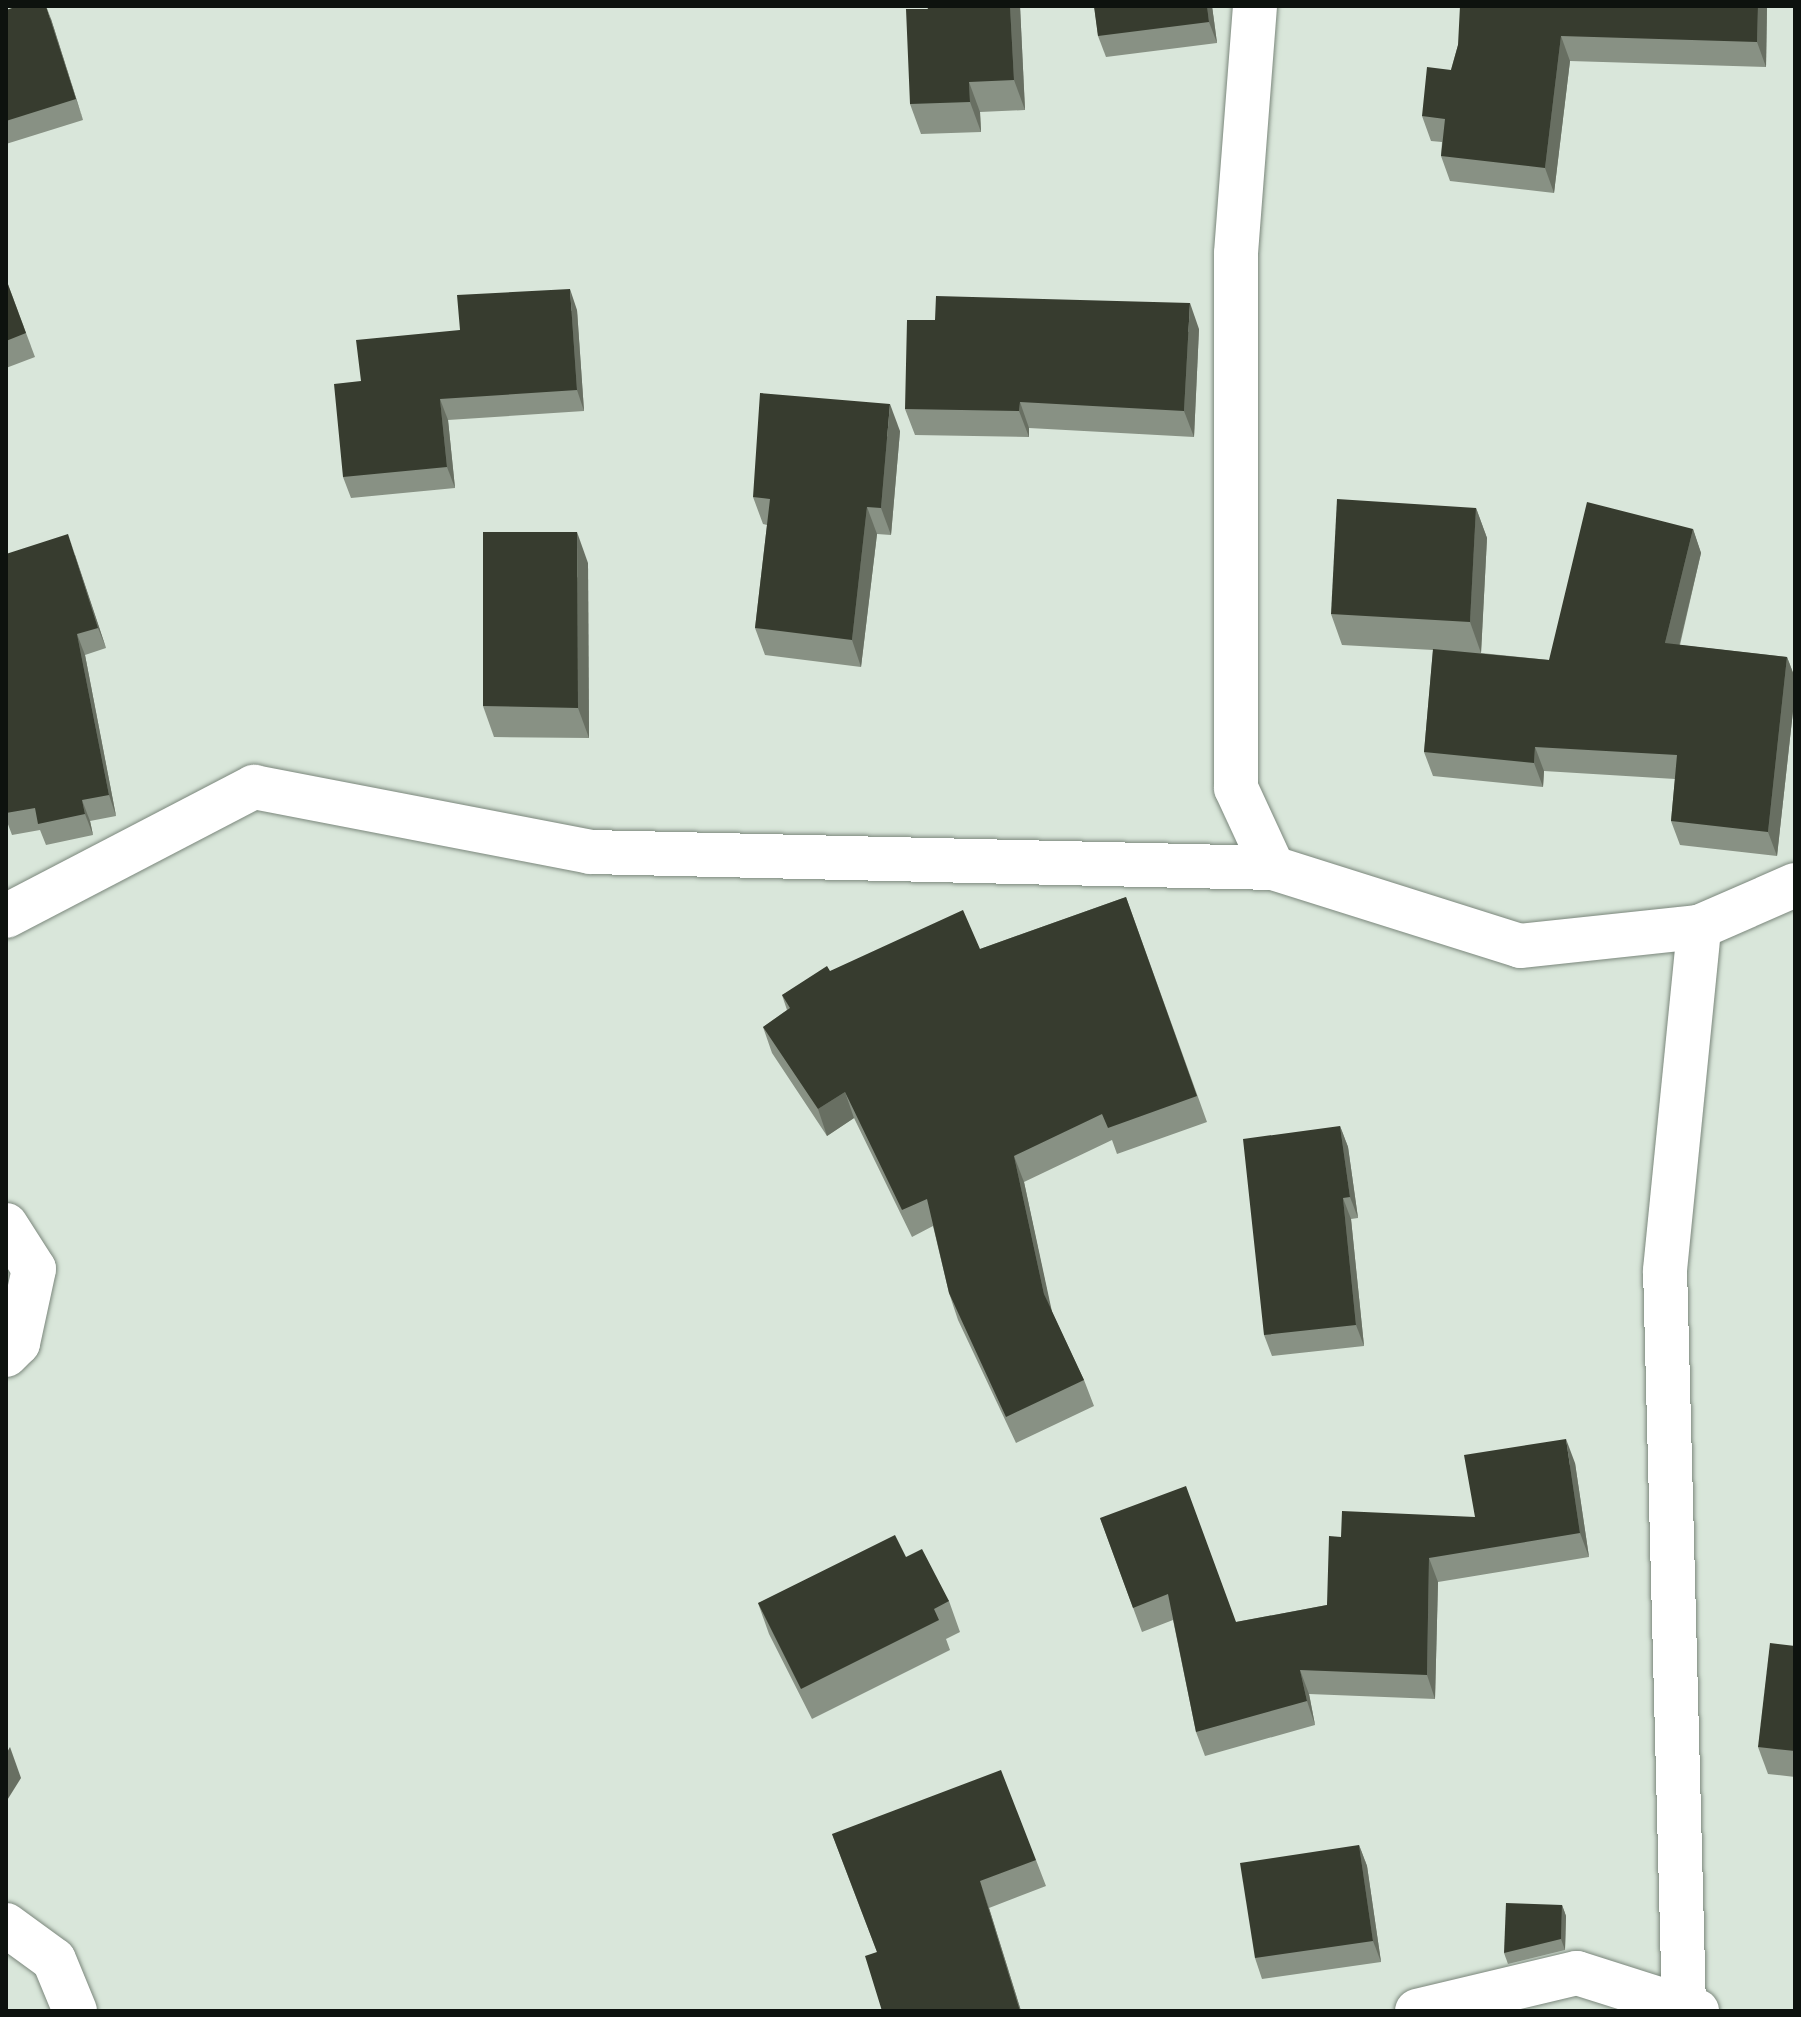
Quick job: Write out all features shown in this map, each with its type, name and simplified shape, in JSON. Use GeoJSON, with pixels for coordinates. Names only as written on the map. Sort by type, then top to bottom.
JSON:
{"type":"FeatureCollection","features":[{"type":"Feature","properties":{"kind":"street"},"geometry":{"type":"LineString","coordinates":[[1255,6],[1236,254],[1236,788],[1273,868]]}},
{"type":"Feature","properties":{"kind":"street"},"geometry":{"type":"LineString","coordinates":[[6,916],[254,787],[590,852],[1273,868],[1520,946],[1699,927],[1795,885]]}},
{"type":"Feature","properties":{"kind":"street"},"geometry":{"type":"LineString","coordinates":[[1417,2011],[1577,1973],[1690,2009],[1665,1270],[1699,927]]}},
{"type":"Feature","properties":{"kind":"street"},"geometry":{"type":"LineString","coordinates":[[6,1225],[34,1269],[18,1343],[6,1355]]}},
{"type":"Feature","properties":{"kind":"street"},"geometry":{"type":"LineString","coordinates":[[6,1925],[54,1960],[75,2011]]}},
{"type":"Feature","properties":{"kind":"building"},"geometry":{"type":"Polygon","coordinates":[[[18,6],[46,6],[76,99],[6,121],[6,10],[18,6]]]}},
{"type":"Feature","properties":{"kind":"building"},"geometry":{"type":"Polygon","coordinates":[[[928,6],[1010,6],[1014,80],[969,82],[970,102],[910,104],[906,9],[928,9],[928,6]]]}},
{"type":"Feature","properties":{"kind":"building"},"geometry":{"type":"Polygon","coordinates":[[[1094,6],[1207,6],[1209,22],[1098,36],[1094,6]]]}},
{"type":"Feature","properties":{"kind":"building"},"geometry":{"type":"Polygon","coordinates":[[[1460,6],[1758,6],[1757,42],[1561,36],[1545,168],[1441,156],[1445,119],[1422,116],[1427,67],[1451,70],[1458,45],[1460,6]]]}},
{"type":"Feature","properties":{"kind":"building"},"geometry":{"type":"Polygon","coordinates":[[[6,279],[26,333],[6,341],[6,279]]]}},
{"type":"Feature","properties":{"kind":"building"},"geometry":{"type":"Polygon","coordinates":[[[570,289],[577,390],[440,399],[447,467],[343,477],[334,384],[361,381],[356,340],[460,330],[457,295],[570,289]]]}},
{"type":"Feature","properties":{"kind":"building"},"geometry":{"type":"Polygon","coordinates":[[[936,296],[1190,303],[1184,411],[1020,402],[1019,411],[905,409],[907,320],[935,320],[936,296]]]}},
{"type":"Feature","properties":{"kind":"building"},"geometry":{"type":"Polygon","coordinates":[[[760,393],[890,404],[881,508],[867,507],[852,640],[755,628],[770,499],[753,497],[760,393]]]}},
{"type":"Feature","properties":{"kind":"building"},"geometry":{"type":"Polygon","coordinates":[[[1337,499],[1476,508],[1470,622],[1331,614],[1337,499]]]}},
{"type":"Feature","properties":{"kind":"building"},"geometry":{"type":"Polygon","coordinates":[[[1587,502],[1693,529],[1665,643],[1787,657],[1768,832],[1671,821],[1677,755],[1535,747],[1534,763],[1424,752],[1433,649],[1549,660],[1587,502]]]}},
{"type":"Feature","properties":{"kind":"building"},"geometry":{"type":"Polygon","coordinates":[[[483,532],[577,532],[578,708],[483,706],[483,532]]]}},
{"type":"Feature","properties":{"kind":"building"},"geometry":{"type":"Polygon","coordinates":[[[68,534],[98,628],[77,634],[109,795],[82,800],[85,814],[38,824],[35,808],[6,813],[6,554],[68,534]]]}},
{"type":"Feature","properties":{"kind":"building"},"geometry":{"type":"Polygon","coordinates":[[[1126,897],[1197,1096],[1108,1128],[1102,1114],[1014,1156],[1044,1294],[1084,1380],[1006,1417],[949,1293],[927,1199],[902,1210],[845,1092],[818,1109],[763,1027],[790,1008],[782,995],[827,966],[830,971],[963,910],[980,949],[1126,897]]]}},
{"type":"Feature","properties":{"kind":"building"},"geometry":{"type":"Polygon","coordinates":[[[1340,1126],[1350,1197],[1343,1198],[1356,1325],[1264,1335],[1243,1139],[1340,1126]]]}},
{"type":"Feature","properties":{"kind":"building"},"geometry":{"type":"Polygon","coordinates":[[[1566,1439],[1580,1533],[1429,1558],[1427,1675],[1300,1670],[1307,1701],[1196,1732],[1168,1594],[1133,1608],[1100,1518],[1186,1486],[1236,1622],[1327,1605],[1329,1536],[1341,1537],[1342,1511],[1475,1517],[1464,1455],[1566,1439]]]}},
{"type":"Feature","properties":{"kind":"building"},"geometry":{"type":"Polygon","coordinates":[[[895,1535],[906,1557],[922,1549],[949,1601],[934,1609],[939,1620],[801,1689],[758,1603],[895,1535]]]}},
{"type":"Feature","properties":{"kind":"building"},"geometry":{"type":"Polygon","coordinates":[[[1770,1643],[1795,1646],[1795,1751],[1758,1747],[1770,1643]]]}},
{"type":"Feature","properties":{"kind":"building"},"geometry":{"type":"Polygon","coordinates":[[[1001,1770],[1036,1860],[980,1881],[1020,2011],[882,2011],[865,1956],[877,1952],[832,1834],[1001,1770]]]}},
{"type":"Feature","properties":{"kind":"building"},"geometry":{"type":"Polygon","coordinates":[[[1359,1845],[1373,1941],[1255,1958],[1240,1863],[1359,1845]]]}},
{"type":"Feature","properties":{"kind":"building"},"geometry":{"type":"Polygon","coordinates":[[[1506,1903],[1562,1905],[1561,1939],[1504,1953],[1506,1903]]]}}]}
